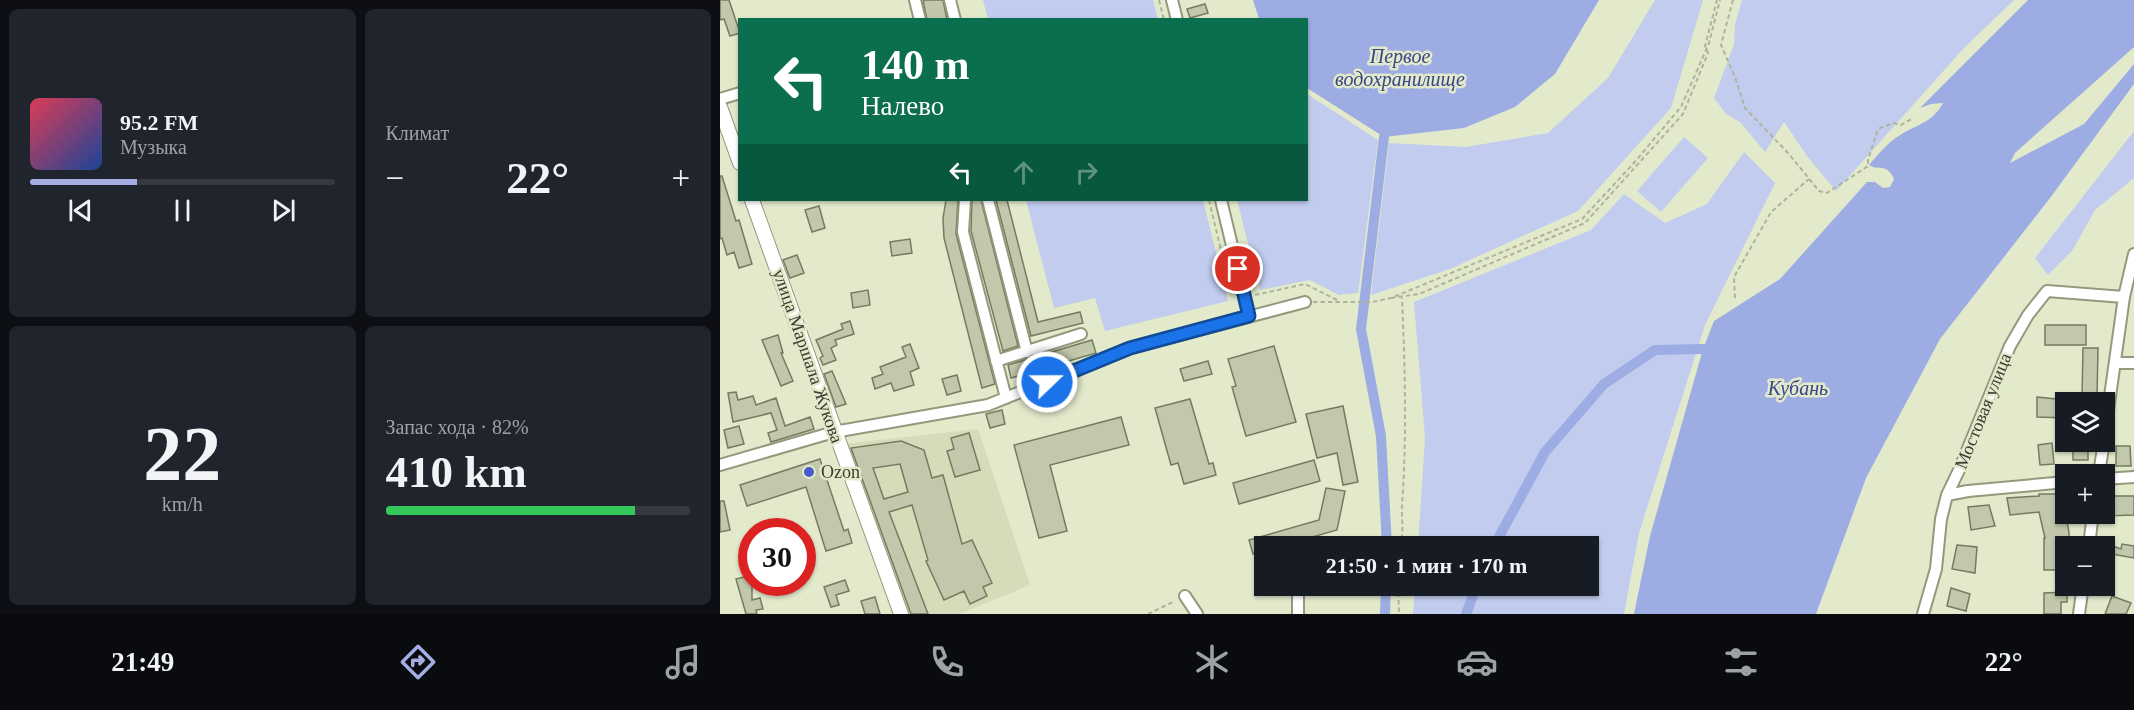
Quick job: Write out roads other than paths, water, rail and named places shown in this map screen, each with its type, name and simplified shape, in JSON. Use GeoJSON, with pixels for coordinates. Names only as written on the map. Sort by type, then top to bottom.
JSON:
{"type":"FeatureCollection","features":[{"type":"Feature","properties":{"kind":"main road"},"geometry":{"type":"LineString","coordinates":[[720,107],[738,157]]}},
{"type":"Feature","properties":{"kind":"main road","name":"улица Маршала Жукова"},"geometry":{"type":"LineString","coordinates":[[752,201],[901,614]]}},
{"type":"Feature","properties":{"kind":"street"},"geometry":{"type":"LineString","coordinates":[[915,0],[920,18]]}},
{"type":"Feature","properties":{"kind":"street"},"geometry":{"type":"LineString","coordinates":[[950,0],[954,18]]}},
{"type":"Feature","properties":{"kind":"street"},"geometry":{"type":"LineString","coordinates":[[1172,0],[1176,18]]}},
{"type":"Feature","properties":{"kind":"street"},"geometry":{"type":"LineString","coordinates":[[720,99],[738,94]]}},
{"type":"Feature","properties":{"kind":"street"},"geometry":{"type":"LineString","coordinates":[[965,201],[963,232],[1006,398]]}},
{"type":"Feature","properties":{"kind":"street"},"geometry":{"type":"LineString","coordinates":[[988,201],[1027,352]]}},
{"type":"Feature","properties":{"kind":"street"},"geometry":{"type":"LineString","coordinates":[[1221,201],[1249,316]]}},
{"type":"Feature","properties":{"kind":"street"},"geometry":{"type":"LineString","coordinates":[[2111,392],[2124,297],[2134,254]]}},
{"type":"Feature","properties":{"kind":"street","name":"Мостовая улица"},"geometry":{"type":"LineString","coordinates":[[1923,614],[1936,569],[1941,519],[1947,495],[2010,346],[2028,315],[2047,291],[2124,297]]}},
{"type":"Feature","properties":{"kind":"street"},"geometry":{"type":"LineString","coordinates":[[720,465],[834,432],[988,405],[1130,348],[1305,302]]}},
{"type":"Feature","properties":{"kind":"street"},"geometry":{"type":"LineString","coordinates":[[996,361],[1082,334]]}},
{"type":"Feature","properties":{"kind":"street"},"geometry":{"type":"LineString","coordinates":[[2115,363],[2134,363]]}},
{"type":"Feature","properties":{"kind":"street"},"geometry":{"type":"LineString","coordinates":[[2115,478],[2134,477]]}},
{"type":"Feature","properties":{"kind":"street"},"geometry":{"type":"LineString","coordinates":[[1947,495],[2055,483]]}},
{"type":"Feature","properties":{"kind":"street"},"geometry":{"type":"LineString","coordinates":[[1185,596],[1197,614]]}},
{"type":"Feature","properties":{"kind":"street"},"geometry":{"type":"LineString","coordinates":[[1298,596],[1298,614]]}},
{"type":"Feature","properties":{"kind":"street"},"geometry":{"type":"LineString","coordinates":[[2079,614],[2082,596]]}},
{"type":"Feature","properties":{"kind":"water","name":"Первое водохранилище"},"geometry":{"type":"Polygon","coordinates":[[[1253,0],[1599,0],[1555,74],[1515,107],[1464,128],[1384,137],[1308,89],[1308,18],[1259,18],[1253,0]]]}},
{"type":"Feature","properties":{"kind":"water","name":"Кубань"},"geometry":{"type":"Polygon","coordinates":[[[2028,0],[2134,0],[2134,47],[2015,153],[2010,163],[2084,124],[2134,64],[2134,84],[2050,198],[1940,339],[1866,478],[1816,614],[1634,614],[1650,536],[1703,349],[1714,321],[1780,279],[1867,182],[1875,182],[1883,188],[1890,187],[1894,179],[1891,174],[1886,169],[1869,165],[1895,139],[1935,114],[1943,103],[1920,108],[2028,0]]]}},
{"type":"Feature","properties":{"kind":"waterway"},"geometry":{"type":"LineString","coordinates":[[1384,137],[1361,329],[1381,436],[1386,536]]}},
{"type":"Feature","properties":{"kind":"waterway"},"geometry":{"type":"LineString","coordinates":[[1499,536],[1545,452],[1604,384],[1655,350],[1703,349]]}},
{"type":"Feature","properties":{"kind":"waterway"},"geometry":{"type":"LineString","coordinates":[[1385,614],[1386,596]]}},
{"type":"Feature","properties":{"kind":"waterway"},"geometry":{"type":"LineString","coordinates":[[1466,614],[1473,596]]}},
{"type":"Feature","properties":{"kind":"place","name":"Ozon"},"geometry":{"type":"Point","coordinates":[809,472]}}]}
